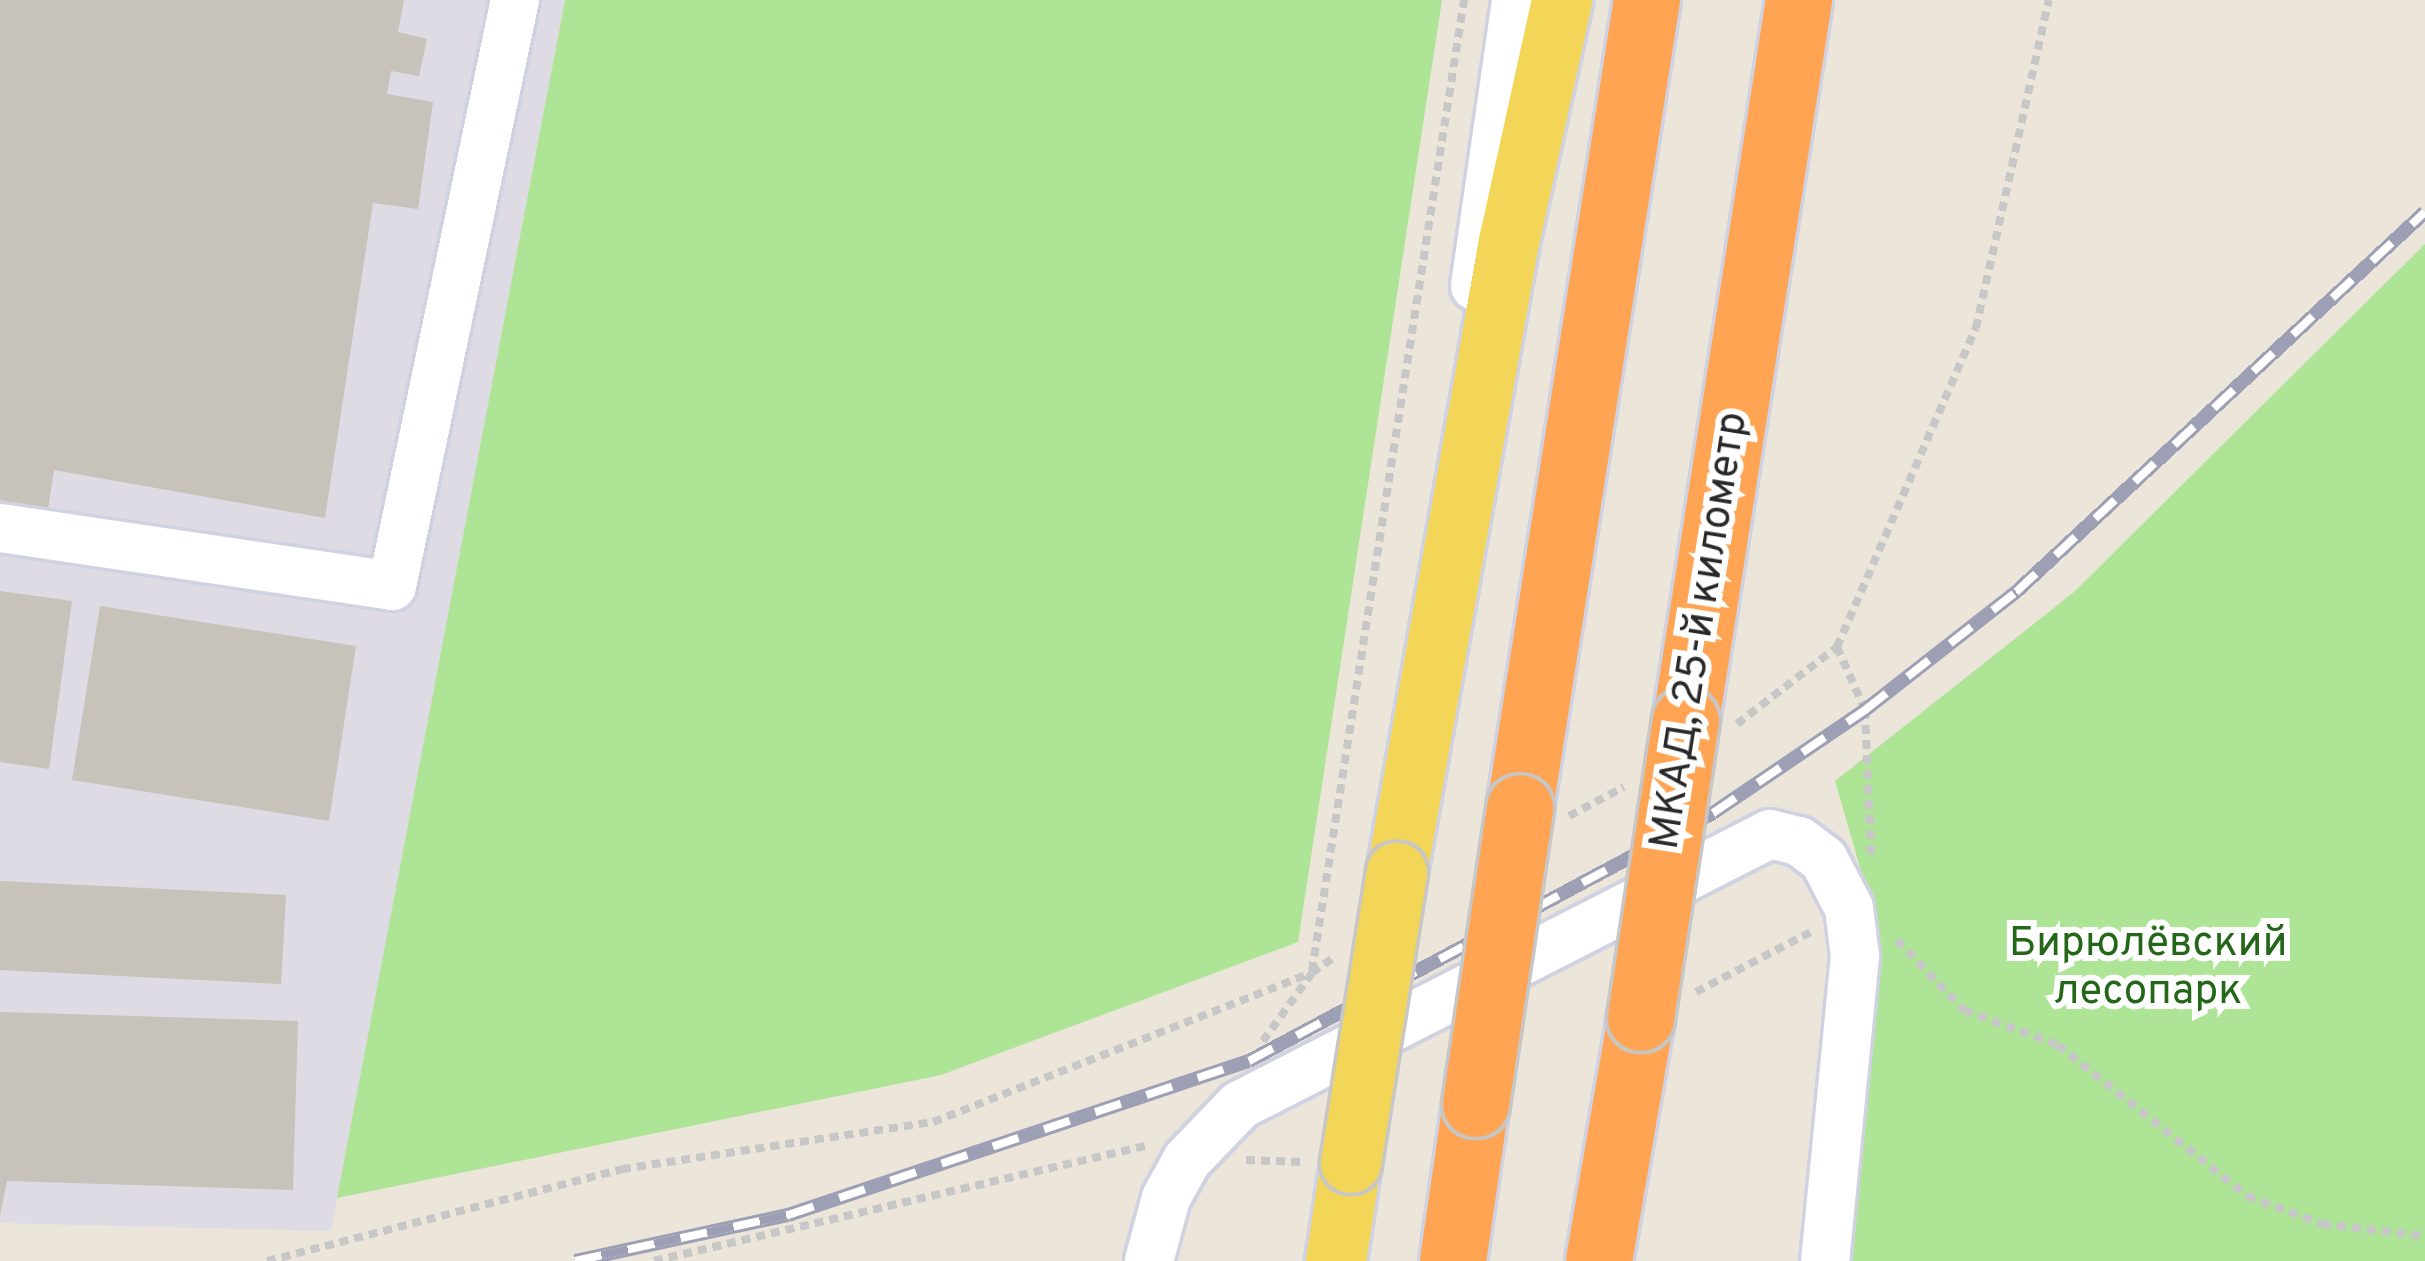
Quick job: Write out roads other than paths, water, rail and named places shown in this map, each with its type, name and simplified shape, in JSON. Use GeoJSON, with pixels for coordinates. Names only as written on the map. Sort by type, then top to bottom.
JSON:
{"type":"FeatureCollection","features":[{"type":"Feature","properties":{"kind":"highway"},"geometry":{"type":"LineString","coordinates":[[1453,1261],[1647,0]]}},
{"type":"Feature","properties":{"kind":"highway","name":"МКАД, 25-й километр"},"geometry":{"type":"LineString","coordinates":[[1599,1261],[1799,0]]}},
{"type":"Feature","properties":{"kind":"main road"},"geometry":{"type":"LineString","coordinates":[[1336,1261],[1429,668],[1562,0]]}},
{"type":"Feature","properties":{"kind":"street"},"geometry":{"type":"LineString","coordinates":[[0,528],[392,586],[515,0]]}},
{"type":"Feature","properties":{"kind":"street"},"geometry":{"type":"LineString","coordinates":[[1429,668],[1516,0]]}},
{"type":"Feature","properties":{"kind":"street"},"geometry":{"type":"LineString","coordinates":[[1149,1261],[1166,1198],[1187,1160],[1240,1106],[1770,834],[1799,841],[1824,860],[1862,912],[1825,1261]]}},
{"type":"Feature","properties":{"kind":"railway"},"geometry":{"type":"LineString","coordinates":[[575,1261],[788,1215],[1249,1061],[1713,813],[1865,710],[2016,592],[2425,212]]}},
{"type":"Feature","properties":{"kind":"park label","name":"Бирюлёвский лесопарк"},"geometry":{"type":"Point","coordinates":[2148,969]}}]}
